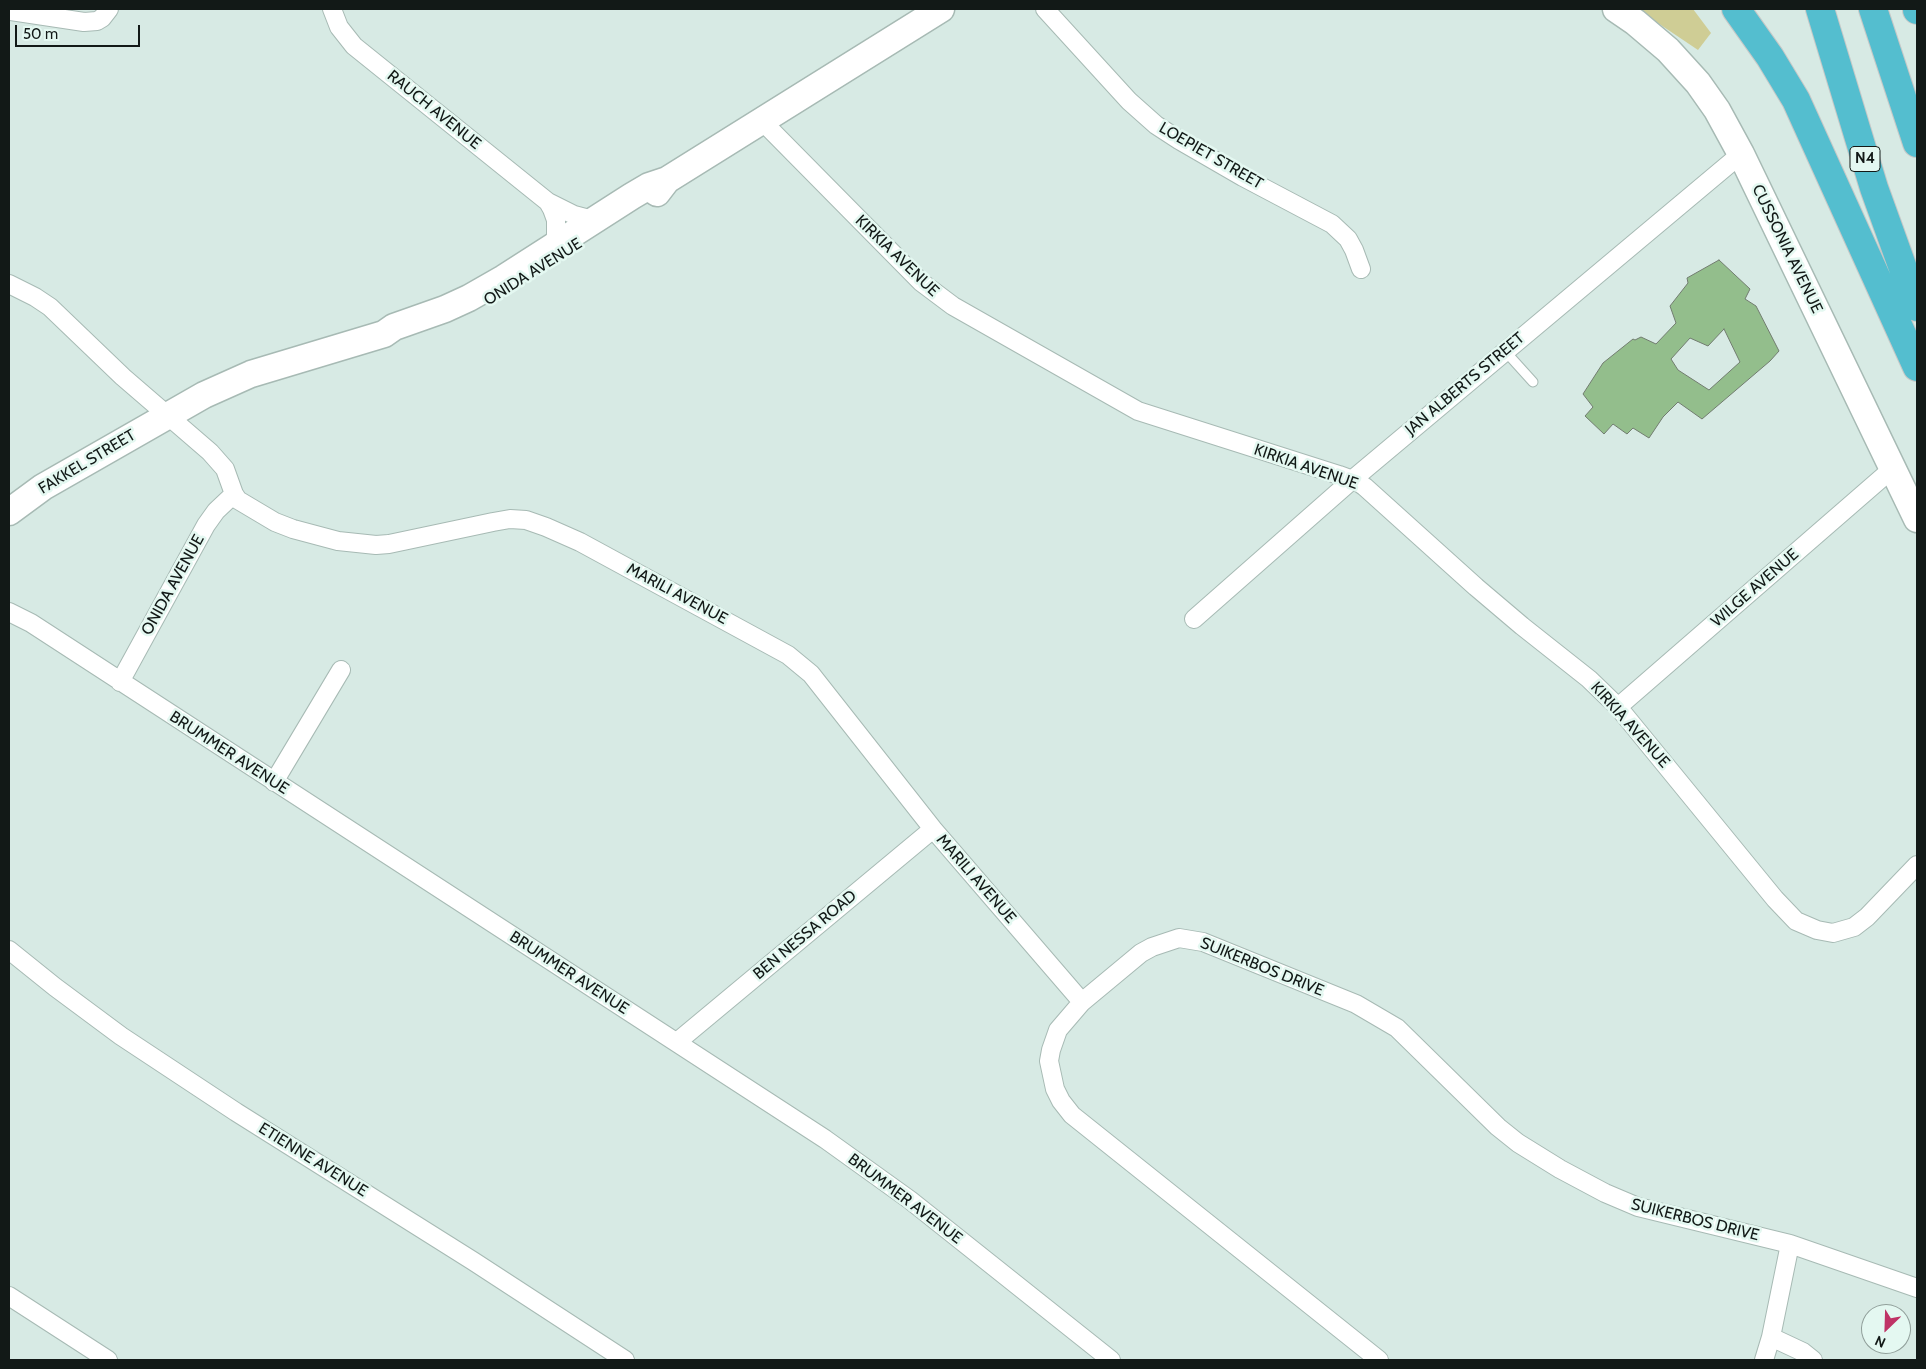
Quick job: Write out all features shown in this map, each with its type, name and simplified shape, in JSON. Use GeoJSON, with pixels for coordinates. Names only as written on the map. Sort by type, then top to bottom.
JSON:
{"type":"FeatureCollection","features":[{"type":"Feature","properties":{"kind":"highway"},"geometry":{"type":"LineString","coordinates":[[1736,9],[1770,57],[1796,100],[1917,368]]}},
{"type":"Feature","properties":{"kind":"highway","name":"N4"},"geometry":{"type":"LineString","coordinates":[[1820,9],[1874,188],[1917,307]]}},
{"type":"Feature","properties":{"kind":"highway"},"geometry":{"type":"LineString","coordinates":[[1873,9],[1917,143]]}},
{"type":"Feature","properties":{"kind":"street"},"geometry":{"type":"LineString","coordinates":[[11,11],[84,22],[97,22],[109,9]]}},
{"type":"Feature","properties":{"kind":"street","name":"RAUCH AVENUE"},"geometry":{"type":"LineString","coordinates":[[332,9],[339,27],[354,46],[548,202],[574,215],[593,220]]}},
{"type":"Feature","properties":{"kind":"street","name":"ONIDA AVENUE"},"geometry":{"type":"LineString","coordinates":[[168,414],[244,376],[384,334],[394,327],[445,309],[469,298],[649,186],[667,180],[762,122],[940,9]]}},
{"type":"Feature","properties":{"kind":"street","name":"LOEPIET STREET"},"geometry":{"type":"LineString","coordinates":[[1045,9],[1129,101],[1156,124],[1235,173],[1332,224],[1348,240],[1361,269]]}},
{"type":"Feature","properties":{"kind":"street","name":"CUSSONIA AVENUE"},"geometry":{"type":"LineString","coordinates":[[1616,9],[1660,43],[1687,70],[1717,110],[1741,154],[1917,519]]}},
{"type":"Feature","properties":{"kind":"street","name":"KIRKIA AVENUE"},"geometry":{"type":"LineString","coordinates":[[762,122],[920,282],[959,310],[1138,411],[1352,480],[1372,492],[1482,592],[1589,679],[1618,707],[1789,915],[1796,921],[1809,928],[1833,933],[1850,928],[1861,922],[1917,866]]}},
{"type":"Feature","properties":{"kind":"street","name":"JAN ALBERTS STREET"},"geometry":{"type":"LineString","coordinates":[[1194,619],[1352,480],[1741,154]]}},
{"type":"Feature","properties":{"kind":"street","name":"ONIDA AVENUE"},"geometry":{"type":"LineString","coordinates":[[384,334],[404,336],[426,330],[477,306],[636,209],[657,193],[667,180]]}},
{"type":"Feature","properties":{"kind":"street"},"geometry":{"type":"LineString","coordinates":[[548,202],[556,220],[554,246]]}},
{"type":"Feature","properties":{"kind":"street"},"geometry":{"type":"LineString","coordinates":[[9,284],[35,296],[50,307],[123,377],[168,414],[220,463],[229,476],[234,494]]}},
{"type":"Feature","properties":{"kind":"street","name":"FAKKEL STREET"},"geometry":{"type":"LineString","coordinates":[[9,512],[45,485],[168,414]]}},
{"type":"Feature","properties":{"kind":"street","name":"WILGE AVENUE"},"geometry":{"type":"LineString","coordinates":[[1618,707],[1892,469]]}},
{"type":"Feature","properties":{"kind":"street","name":"ONIDA AVENUE"},"geometry":{"type":"LineString","coordinates":[[120,682],[206,525],[216,511],[234,494]]}},
{"type":"Feature","properties":{"kind":"street","name":"MARILI AVENUE"},"geometry":{"type":"LineString","coordinates":[[234,494],[244,503],[283,526],[350,543],[389,544],[510,519],[538,523],[580,542],[780,651],[806,668],[933,829],[1082,1002]]}},
{"type":"Feature","properties":{"kind":"street","name":"BRUMMER AVENUE"},"geometry":{"type":"LineString","coordinates":[[9,612],[31,623],[677,1042],[875,1174],[1111,1360]]}},
{"type":"Feature","properties":{"kind":"street"},"geometry":{"type":"LineString","coordinates":[[274,782],[341,670]]}},
{"type":"Feature","properties":{"kind":"street","name":"BEN NESSA ROAD"},"geometry":{"type":"LineString","coordinates":[[677,1042],[933,829]]}},
{"type":"Feature","properties":{"kind":"street","name":"SUIKERBOS DRIVE"},"geometry":{"type":"LineString","coordinates":[[1379,1360],[1064,1107],[1054,1089],[1050,1067],[1050,1056],[1058,1030],[1082,1002],[1141,953],[1152,947],[1179,938],[1203,942],[1356,1004],[1383,1019],[1409,1038],[1504,1133],[1536,1155],[1605,1193],[1638,1207],[1790,1244],[1917,1288]]}},
{"type":"Feature","properties":{"kind":"street","name":"ETIENNE AVENUE"},"geometry":{"type":"LineString","coordinates":[[9,950],[86,1011],[129,1041],[236,1112],[473,1261],[625,1360]]}},
{"type":"Feature","properties":{"kind":"street"},"geometry":{"type":"LineString","coordinates":[[1764,1360],[1771,1337],[1790,1244]]}},
{"type":"Feature","properties":{"kind":"street"},"geometry":{"type":"LineString","coordinates":[[9,1296],[108,1360]]}},
{"type":"Feature","properties":{"kind":"street"},"geometry":{"type":"LineString","coordinates":[[1771,1337],[1803,1352],[1813,1360]]}},
{"type":"Feature","properties":{"kind":"lane"},"geometry":{"type":"LineString","coordinates":[[1505,351],[1533,382]]}},
{"type":"Feature","properties":{"kind":"shaded area"},"geometry":{"type":"Polygon","coordinates":[[[1637,9],[1693,9],[1711,33],[1698,50],[1637,9]]]}},
{"type":"Feature","properties":{"kind":"building"},"geometry":{"type":"Polygon","coordinates":[[[1719,260],[1750,289],[1745,299],[1756,306],[1779,351],[1770,361],[1702,419],[1678,402],[1663,417],[1649,438],[1633,428],[1627,434],[1613,424],[1604,434],[1585,416],[1593,407],[1583,394],[1603,363],[1633,339],[1641,337],[1656,344],[1676,323],[1670,306],[1688,283],[1687,278],[1719,260]],[[1724,329],[1708,346],[1690,338],[1671,359],[1678,370],[1709,390],[1740,362],[1724,329]]]}}]}
